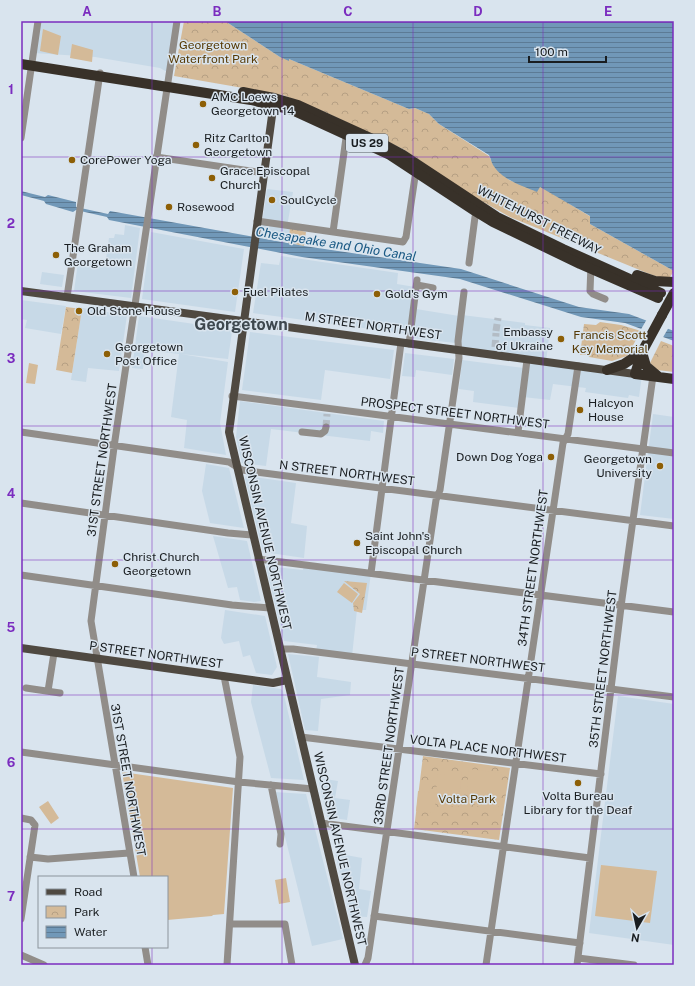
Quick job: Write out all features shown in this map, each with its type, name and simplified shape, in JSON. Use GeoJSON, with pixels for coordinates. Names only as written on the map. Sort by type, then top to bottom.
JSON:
{"type":"FeatureCollection","features":[{"type":"Feature","properties":{"kind":"highway","name":"WHITEHURST FREEWAY"},"geometry":{"type":"LineString","coordinates":[[21,57],[254,94],[298,105],[396,151],[480,207],[520,228],[660,295],[580,264],[499,224],[475,211],[386,152],[292,110],[252,100],[21,64]]}},
{"type":"Feature","properties":{"kind":"highway"},"geometry":{"type":"LineString","coordinates":[[21,67],[47,68]]}},
{"type":"Feature","properties":{"kind":"highway","name":"US 29"},"geometry":{"type":"LineString","coordinates":[[520,228],[644,278],[660,282],[674,282]]}},
{"type":"Feature","properties":{"kind":"highway"},"geometry":{"type":"LineString","coordinates":[[635,374],[642,352],[674,293]]}},
{"type":"Feature","properties":{"kind":"highway"},"geometry":{"type":"LineString","coordinates":[[607,370],[624,364],[642,352]]}},
{"type":"Feature","properties":{"kind":"highway"},"geometry":{"type":"LineString","coordinates":[[642,352],[646,366],[656,376]]}},
{"type":"Feature","properties":{"kind":"highway","name":"M STREET NORTHWEST"},"geometry":{"type":"LineString","coordinates":[[635,374],[674,379]]}},
{"type":"Feature","properties":{"kind":"main road"},"geometry":{"type":"LineString","coordinates":[[21,61],[274,101]]}},
{"type":"Feature","properties":{"kind":"main road","name":"WISCONSIN AVENUE NORTHWEST"},"geometry":{"type":"LineString","coordinates":[[274,101],[232,396],[229,432],[252,535],[355,965]]}},
{"type":"Feature","properties":{"kind":"main road","name":"M STREET NORTHWEST"},"geometry":{"type":"LineString","coordinates":[[21,291],[635,374]]}},
{"type":"Feature","properties":{"kind":"main road","name":"P STREET NORTHWEST"},"geometry":{"type":"LineString","coordinates":[[21,648],[273,683],[287,680]]}},
{"type":"Feature","properties":{"kind":"street"},"geometry":{"type":"LineString","coordinates":[[21,138],[38,21]]}},
{"type":"Feature","properties":{"kind":"street","name":"31ST STREET NORTHWEST"},"geometry":{"type":"LineString","coordinates":[[134,876],[91,621],[156,157],[177,21]]}},
{"type":"Feature","properties":{"kind":"street"},"geometry":{"type":"LineString","coordinates":[[67,297],[100,73]]}},
{"type":"Feature","properties":{"kind":"street"},"geometry":{"type":"LineString","coordinates":[[274,101],[308,113],[383,148],[417,168],[476,209],[592,265],[674,302]]}},
{"type":"Feature","properties":{"kind":"street"},"geometry":{"type":"LineString","coordinates":[[333,232],[346,138]]}},
{"type":"Feature","properties":{"kind":"street"},"geometry":{"type":"LineString","coordinates":[[156,157],[264,173]]}},
{"type":"Feature","properties":{"kind":"street"},"geometry":{"type":"LineString","coordinates":[[257,221],[399,242],[405,240],[406,237],[415,177]]}},
{"type":"Feature","properties":{"kind":"street"},"geometry":{"type":"LineString","coordinates":[[469,262],[475,217]]}},
{"type":"Feature","properties":{"kind":"street"},"geometry":{"type":"LineString","coordinates":[[592,265],[590,290],[593,294],[605,299]]}},
{"type":"Feature","properties":{"kind":"street"},"geometry":{"type":"LineString","coordinates":[[371,573],[391,416],[417,283],[434,288]]}},
{"type":"Feature","properties":{"kind":"street","name":"33RD STREET NORTHWEST"},"geometry":{"type":"LineString","coordinates":[[365,965],[368,958],[424,580],[450,424],[459,351],[464,292]]}},
{"type":"Feature","properties":{"kind":"street"},"geometry":{"type":"LineString","coordinates":[[518,432],[527,360]]}},
{"type":"Feature","properties":{"kind":"street","name":"34TH STREET NORTHWEST"},"geometry":{"type":"LineString","coordinates":[[486,965],[563,443],[568,434],[578,366]]}},
{"type":"Feature","properties":{"kind":"street","name":"35TH STREET NORTHWEST"},"geometry":{"type":"LineString","coordinates":[[577,961],[632,520],[642,449],[656,376]]}},
{"type":"Feature","properties":{"kind":"street","name":"PROSPECT STREET NORTHWEST"},"geometry":{"type":"LineString","coordinates":[[232,396],[674,453]]}},
{"type":"Feature","properties":{"kind":"street"},"geometry":{"type":"LineString","coordinates":[[302,432],[320,434],[325,431],[326,427]]}},
{"type":"Feature","properties":{"kind":"street","name":"N STREET NORTHWEST"},"geometry":{"type":"LineString","coordinates":[[21,432],[229,462],[242,470],[674,526]]}},
{"type":"Feature","properties":{"kind":"street"},"geometry":{"type":"LineString","coordinates":[[21,503],[252,535]]}},
{"type":"Feature","properties":{"kind":"street"},"geometry":{"type":"LineString","coordinates":[[258,559],[674,612]]}},
{"type":"Feature","properties":{"kind":"street"},"geometry":{"type":"LineString","coordinates":[[21,575],[232,606],[270,608]]}},
{"type":"Feature","properties":{"kind":"street","name":"P STREET NORTHWEST"},"geometry":{"type":"LineString","coordinates":[[280,649],[289,648],[674,697]]}},
{"type":"Feature","properties":{"kind":"street"},"geometry":{"type":"LineString","coordinates":[[48,691],[54,652]]}},
{"type":"Feature","properties":{"kind":"street"},"geometry":{"type":"LineString","coordinates":[[224,676],[240,751],[227,965]]}},
{"type":"Feature","properties":{"kind":"street"},"geometry":{"type":"LineString","coordinates":[[26,688],[60,693]]}},
{"type":"Feature","properties":{"kind":"street","name":"VOLTA PLACE NORTHWEST"},"geometry":{"type":"LineString","coordinates":[[301,736],[601,774]]}},
{"type":"Feature","properties":{"kind":"street"},"geometry":{"type":"LineString","coordinates":[[21,752],[239,782],[313,788]]}},
{"type":"Feature","properties":{"kind":"street"},"geometry":{"type":"LineString","coordinates":[[271,785],[281,834],[280,844]]}},
{"type":"Feature","properties":{"kind":"street"},"geometry":{"type":"LineString","coordinates":[[21,818],[34,822],[30,857],[24,874],[21,919]]}},
{"type":"Feature","properties":{"kind":"street"},"geometry":{"type":"LineString","coordinates":[[321,823],[590,858]]}},
{"type":"Feature","properties":{"kind":"street"},"geometry":{"type":"LineString","coordinates":[[30,857],[48,859],[129,853]]}},
{"type":"Feature","properties":{"kind":"street"},"geometry":{"type":"LineString","coordinates":[[374,916],[580,943]]}},
{"type":"Feature","properties":{"kind":"street"},"geometry":{"type":"LineString","coordinates":[[230,924],[285,924],[292,965]]}},
{"type":"Feature","properties":{"kind":"street"},"geometry":{"type":"LineString","coordinates":[[145,948],[148,965]]}},
{"type":"Feature","properties":{"kind":"street"},"geometry":{"type":"LineString","coordinates":[[21,955],[44,965]]}},
{"type":"Feature","properties":{"kind":"street"},"geometry":{"type":"LineString","coordinates":[[577,961],[634,965]]}},
{"type":"Feature","properties":{"kind":"shaded area"},"geometry":{"type":"Polygon","coordinates":[[[38,21],[177,21],[169,73],[160,68],[95,57],[34,53],[38,21]]]}},
{"type":"Feature","properties":{"kind":"shaded area"},"geometry":{"type":"Polygon","coordinates":[[[267,189],[293,192],[287,227],[290,228],[288,242],[260,238],[267,189]]]}},
{"type":"Feature","properties":{"kind":"shaded area"},"geometry":{"type":"Polygon","coordinates":[[[125,225],[140,228],[131,298],[74,291],[78,262],[105,266],[109,238],[114,238],[115,234],[124,235],[125,225]]]}},
{"type":"Feature","properties":{"kind":"shaded area"},"geometry":{"type":"Polygon","coordinates":[[[151,232],[244,249],[235,312],[142,299],[151,232]]]}},
{"type":"Feature","properties":{"kind":"shaded area"},"geometry":{"type":"Polygon","coordinates":[[[281,256],[398,273],[397,284],[415,287],[408,334],[253,313],[261,263],[279,265],[281,256]]]}},
{"type":"Feature","properties":{"kind":"shaded area"},"geometry":{"type":"Polygon","coordinates":[[[42,272],[64,275],[62,287],[40,284],[42,272]]]}},
{"type":"Feature","properties":{"kind":"shaded area"},"geometry":{"type":"Polygon","coordinates":[[[21,300],[66,306],[61,334],[25,328],[27,320],[21,319],[21,300]]]}},
{"type":"Feature","properties":{"kind":"shaded area"},"geometry":{"type":"Polygon","coordinates":[[[82,308],[127,315],[119,371],[88,368],[86,382],[71,380],[82,308]]]}},
{"type":"Feature","properties":{"kind":"shaded area"},"geometry":{"type":"Polygon","coordinates":[[[416,309],[459,316],[455,343],[412,338],[416,309]]]}},
{"type":"Feature","properties":{"kind":"shaded area"},"geometry":{"type":"Polygon","coordinates":[[[462,315],[525,323],[525,325],[550,328],[546,362],[642,375],[639,397],[629,395],[628,398],[585,392],[586,388],[553,384],[550,400],[523,397],[527,360],[459,351],[462,315]]]}},
{"type":"Feature","properties":{"kind":"shaded area"},"geometry":{"type":"Polygon","coordinates":[[[139,316],[229,329],[232,332],[228,359],[181,354],[228,362],[220,423],[226,455],[184,448],[187,420],[171,417],[179,354],[145,350],[143,369],[132,368],[139,316]]]}},
{"type":"Feature","properties":{"kind":"shaded area"},"geometry":{"type":"Polygon","coordinates":[[[250,332],[394,350],[390,379],[325,370],[321,400],[242,390],[250,332]]]}},
{"type":"Feature","properties":{"kind":"shaded area"},"geometry":{"type":"Polygon","coordinates":[[[405,353],[454,359],[452,375],[416,370],[415,377],[402,376],[405,353]]]}},
{"type":"Feature","properties":{"kind":"shaded area"},"geometry":{"type":"Polygon","coordinates":[[[462,360],[524,368],[519,408],[473,402],[474,391],[459,389],[462,360]]]}},
{"type":"Feature","properties":{"kind":"shaded area"},"geometry":{"type":"Polygon","coordinates":[[[240,401],[384,421],[383,433],[371,431],[370,441],[271,429],[266,466],[242,463],[236,437],[240,401]]]}},
{"type":"Feature","properties":{"kind":"shaded area","name":"Georgetown University"},"geometry":{"type":"Polygon","coordinates":[[[653,414],[674,417],[674,519],[640,515],[653,414]]]}},
{"type":"Feature","properties":{"kind":"shaded area"},"geometry":{"type":"Polygon","coordinates":[[[206,464],[229,468],[244,528],[210,523],[202,491],[206,464]]]}},
{"type":"Feature","properties":{"kind":"shaded area"},"geometry":{"type":"Polygon","coordinates":[[[246,476],[296,483],[291,523],[307,526],[304,558],[263,552],[245,478],[246,476]]]}},
{"type":"Feature","properties":{"kind":"shaded area"},"geometry":{"type":"Polygon","coordinates":[[[213,536],[247,541],[261,601],[254,602],[240,600],[237,587],[228,588],[213,536]]]}},
{"type":"Feature","properties":{"kind":"shaded area"},"geometry":{"type":"Polygon","coordinates":[[[304,564],[371,573],[366,610],[357,610],[352,656],[316,652],[317,645],[284,641],[266,566],[303,570],[304,564]]]}},
{"type":"Feature","properties":{"kind":"shaded area"},"geometry":{"type":"Polygon","coordinates":[[[225,610],[265,616],[277,667],[272,675],[256,673],[250,655],[243,657],[239,641],[224,644],[221,638],[225,610]]]}},
{"type":"Feature","properties":{"kind":"shaded area"},"geometry":{"type":"Polygon","coordinates":[[[288,654],[319,657],[317,677],[351,682],[350,695],[321,699],[318,731],[305,730],[288,654]]]}},
{"type":"Feature","properties":{"kind":"shaded area"},"geometry":{"type":"Polygon","coordinates":[[[253,685],[281,689],[283,691],[304,780],[271,778],[251,702],[253,685]]]}},
{"type":"Feature","properties":{"kind":"shaded area"},"geometry":{"type":"Polygon","coordinates":[[[618,696],[674,704],[674,945],[589,933],[618,696]]]}},
{"type":"Feature","properties":{"kind":"shaded area"},"geometry":{"type":"Polygon","coordinates":[[[318,778],[338,781],[335,798],[350,800],[347,820],[327,817],[318,778]]]}},
{"type":"Feature","properties":{"kind":"shaded area"},"geometry":{"type":"Polygon","coordinates":[[[274,792],[306,794],[343,939],[312,946],[274,792]]]}},
{"type":"Feature","properties":{"kind":"shaded area"},"geometry":{"type":"Polygon","coordinates":[[[335,853],[362,858],[359,889],[371,891],[367,917],[350,916],[335,853]]]}},
{"type":"Feature","properties":{"kind":"green space","name":"Georgetown Waterfront Park"},"geometry":{"type":"Polygon","coordinates":[[[184,21],[225,21],[280,57],[289,59],[409,109],[415,108],[429,114],[439,124],[489,156],[493,164],[509,180],[537,191],[540,186],[591,217],[590,224],[674,271],[670,277],[658,277],[510,217],[469,194],[403,149],[325,112],[283,95],[174,76],[184,21]]]}},
{"type":"Feature","properties":{"kind":"green space"},"geometry":{"type":"Polygon","coordinates":[[[43,29],[61,36],[58,55],[40,51],[43,29]]]}},
{"type":"Feature","properties":{"kind":"green space"},"geometry":{"type":"Polygon","coordinates":[[[72,44],[93,50],[92,62],[70,58],[72,44]]]}},
{"type":"Feature","properties":{"kind":"green space"},"geometry":{"type":"Polygon","coordinates":[[[290,228],[306,232],[304,246],[288,243],[290,228]]]}},
{"type":"Feature","properties":{"kind":"green space"},"geometry":{"type":"Polygon","coordinates":[[[66,307],[82,309],[72,373],[56,370],[66,307]]]}},
{"type":"Feature","properties":{"kind":"green space","name":"Francis Scott Key Memorial"},"geometry":{"type":"Polygon","coordinates":[[[600,322],[621,325],[641,331],[627,356],[612,361],[589,357],[588,355],[580,355],[584,324],[596,325],[600,322]]]}},
{"type":"Feature","properties":{"kind":"green space"},"geometry":{"type":"Polygon","coordinates":[[[661,341],[674,346],[674,372],[657,370],[650,363],[661,341]]]}},
{"type":"Feature","properties":{"kind":"green space"},"geometry":{"type":"Polygon","coordinates":[[[29,363],[38,365],[35,384],[26,383],[29,363]]]}},
{"type":"Feature","properties":{"kind":"green space"},"geometry":{"type":"Polygon","coordinates":[[[344,581],[367,583],[362,613],[354,611],[353,603],[360,594],[344,581]]]}},
{"type":"Feature","properties":{"kind":"green space"},"geometry":{"type":"Polygon","coordinates":[[[344,583],[358,594],[352,603],[337,592],[344,583]]]}},
{"type":"Feature","properties":{"kind":"green space","name":"Volta Park"},"geometry":{"type":"Polygon","coordinates":[[[423,756],[510,768],[499,840],[414,829],[423,756]]]}},
{"type":"Feature","properties":{"kind":"green space"},"geometry":{"type":"Polygon","coordinates":[[[469,769],[502,773],[498,811],[479,807],[470,799],[467,787],[469,769]]]}},
{"type":"Feature","properties":{"kind":"green space"},"geometry":{"type":"Polygon","coordinates":[[[446,770],[462,772],[458,807],[442,805],[444,794],[436,791],[438,774],[446,775],[446,770]]]}},
{"type":"Feature","properties":{"kind":"green space"},"geometry":{"type":"Polygon","coordinates":[[[122,772],[233,788],[224,914],[168,920],[168,876],[140,876],[122,772]]]}},
{"type":"Feature","properties":{"kind":"green space"},"geometry":{"type":"Polygon","coordinates":[[[418,791],[437,793],[434,813],[416,811],[418,791]]]}},
{"type":"Feature","properties":{"kind":"green space"},"geometry":{"type":"Polygon","coordinates":[[[48,801],[59,818],[51,824],[39,807],[48,801]]]}},
{"type":"Feature","properties":{"kind":"green space"},"geometry":{"type":"Polygon","coordinates":[[[601,865],[657,871],[650,923],[595,916],[601,865]]]}},
{"type":"Feature","properties":{"kind":"green space"},"geometry":{"type":"Polygon","coordinates":[[[286,878],[290,902],[279,904],[275,880],[286,878]]]}},
{"type":"Feature","properties":{"kind":"water"},"geometry":{"type":"Polygon","coordinates":[[[225,21],[674,21],[674,271],[590,224],[590,216],[540,187],[537,192],[507,179],[492,164],[489,155],[439,124],[429,114],[415,108],[409,109],[289,59],[289,61],[280,57],[225,21]]]}},
{"type":"Feature","properties":{"kind":"water"},"geometry":{"type":"Polygon","coordinates":[[[21,191],[45,197],[48,195],[76,202],[76,207],[108,214],[110,211],[304,246],[461,269],[579,307],[629,314],[674,331],[674,341],[625,323],[581,317],[460,279],[302,257],[109,220],[107,217],[76,210],[73,212],[46,204],[44,201],[21,195],[21,191]]]}},
{"type":"Feature","properties":{"kind":"pier"},"geometry":{"type":"Polygon","coordinates":[[[647,319],[669,327],[662,339],[640,331],[647,319]]]}},
{"type":"Feature","properties":{"kind":"tunnel"},"geometry":{"type":"LineString","coordinates":[[496,331],[498,318]]}},
{"type":"Feature","properties":{"kind":"tunnel"},"geometry":{"type":"LineString","coordinates":[[495,347],[496,333]]}},
{"type":"Feature","properties":{"kind":"tunnel"},"geometry":{"type":"LineString","coordinates":[[326,427],[327,414]]}},
{"type":"Feature","properties":{"kind":"place","name":"AMC Loews Georgetown 14"},"geometry":{"type":"Point","coordinates":[203,104]}},
{"type":"Feature","properties":{"kind":"place","name":"Ritz Carlton Georgetown"},"geometry":{"type":"Point","coordinates":[196,145]}},
{"type":"Feature","properties":{"kind":"place","name":"CorePower Yoga"},"geometry":{"type":"Point","coordinates":[72,160]}},
{"type":"Feature","properties":{"kind":"place","name":"Grace Episcopal Church"},"geometry":{"type":"Point","coordinates":[212,178]}},
{"type":"Feature","properties":{"kind":"place","name":"SoulCycle"},"geometry":{"type":"Point","coordinates":[272,200]}},
{"type":"Feature","properties":{"kind":"place","name":"Rosewood"},"geometry":{"type":"Point","coordinates":[169,207]}},
{"type":"Feature","properties":{"kind":"place","name":"The Graham Georgetown"},"geometry":{"type":"Point","coordinates":[56,255]}},
{"type":"Feature","properties":{"kind":"place","name":"Fuel Pilates"},"geometry":{"type":"Point","coordinates":[235,292]}},
{"type":"Feature","properties":{"kind":"place","name":"Gold's Gym"},"geometry":{"type":"Point","coordinates":[377,294]}},
{"type":"Feature","properties":{"kind":"place","name":"Old Stone House"},"geometry":{"type":"Point","coordinates":[79,311]}},
{"type":"Feature","properties":{"kind":"place","name":"Embassy of Ukraine"},"geometry":{"type":"Point","coordinates":[561,339]}},
{"type":"Feature","properties":{"kind":"place","name":"Georgetown Post Office"},"geometry":{"type":"Point","coordinates":[107,354]}},
{"type":"Feature","properties":{"kind":"place","name":"Halcyon House"},"geometry":{"type":"Point","coordinates":[580,410]}},
{"type":"Feature","properties":{"kind":"place","name":"Down Dog Yoga"},"geometry":{"type":"Point","coordinates":[551,457]}},
{"type":"Feature","properties":{"kind":"place","name":"Georgetown University"},"geometry":{"type":"Point","coordinates":[660,466]}},
{"type":"Feature","properties":{"kind":"place","name":"Saint John's Episcopal Church"},"geometry":{"type":"Point","coordinates":[357,543]}},
{"type":"Feature","properties":{"kind":"place","name":"Christ Church Georgetown"},"geometry":{"type":"Point","coordinates":[115,564]}},
{"type":"Feature","properties":{"kind":"place","name":"Volta Bureau Library for the Deaf"},"geometry":{"type":"Point","coordinates":[578,783]}},
{"type":"Feature","properties":{"kind":"district","name":"Georgetown"},"geometry":{"type":"Point","coordinates":[241,324]}},
{"type":"Feature","properties":{"kind":"water label","name":"Chesapeake and Ohio Canal"},"geometry":{"type":"Point","coordinates":[336,244]}}]}
